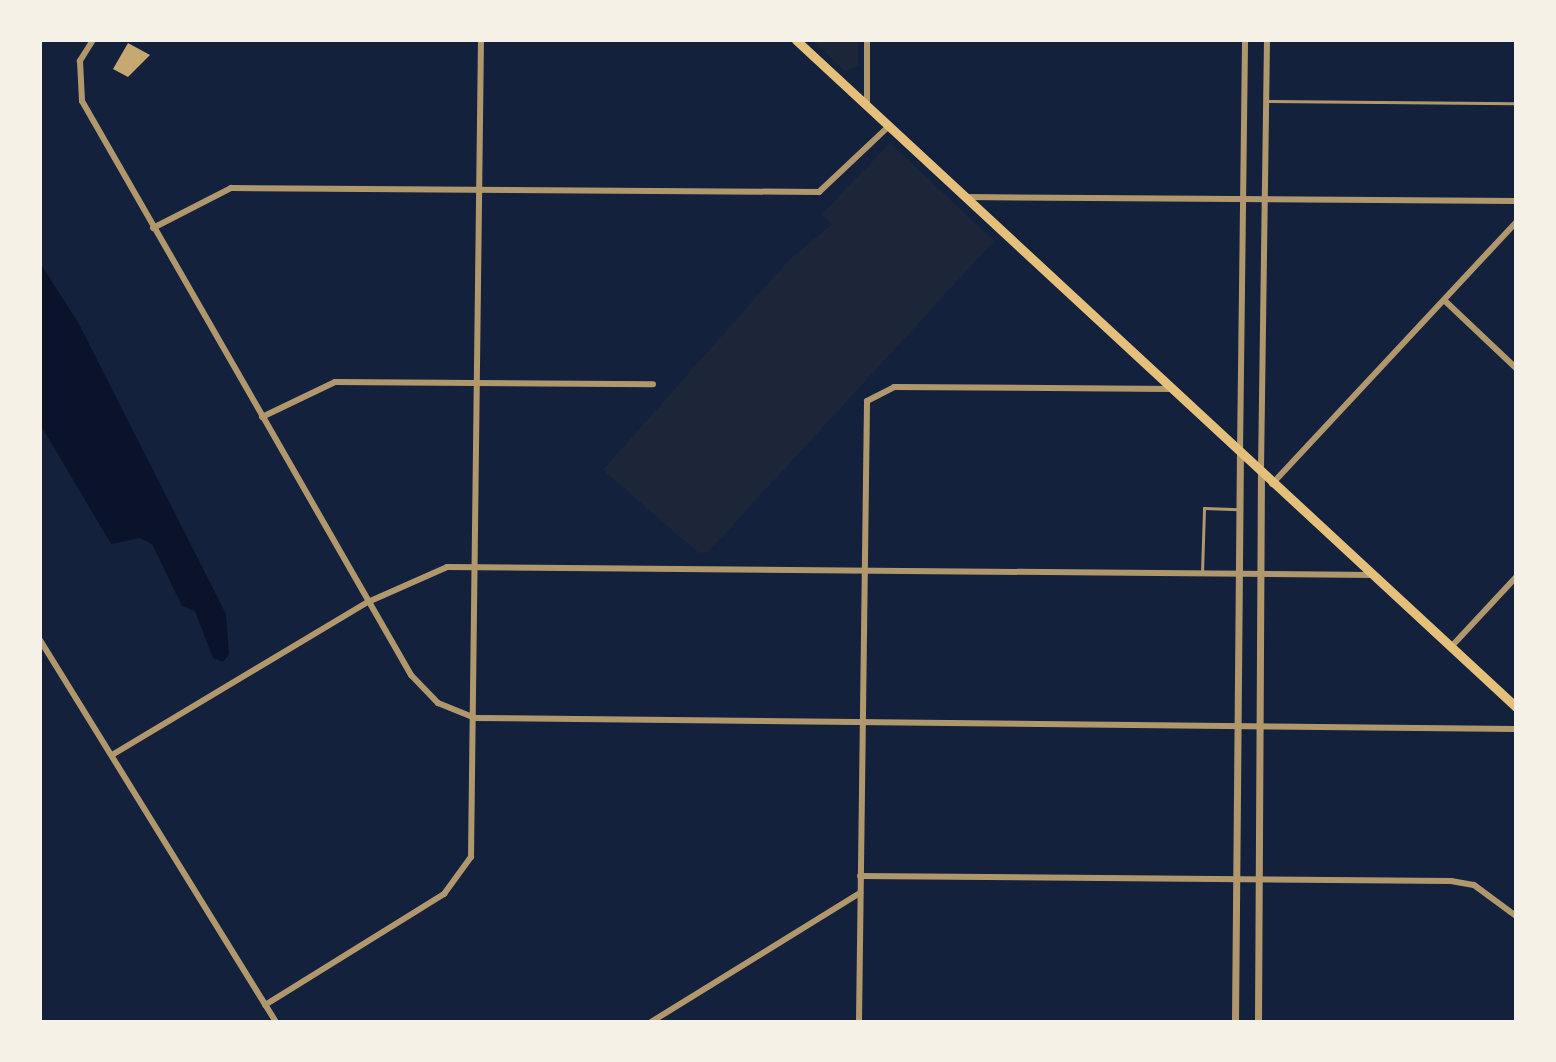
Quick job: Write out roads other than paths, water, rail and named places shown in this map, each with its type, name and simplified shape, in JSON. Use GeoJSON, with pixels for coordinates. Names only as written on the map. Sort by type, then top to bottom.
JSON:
{"type":"FeatureCollection","features":[{"type":"Feature","properties":{"kind":"main road"},"geometry":{"type":"LineString","coordinates":[[796,40],[1516,707]]}},
{"type":"Feature","properties":{"kind":"street"},"geometry":{"type":"LineString","coordinates":[[93,40],[80,61],[82,101],[153,228],[368,602],[422,689],[475,718],[1516,729]]}},
{"type":"Feature","properties":{"kind":"street"},"geometry":{"type":"LineString","coordinates":[[265,1005],[462,877],[474,841],[481,40]]}},
{"type":"Feature","properties":{"kind":"street"},"geometry":{"type":"LineString","coordinates":[[867,40],[867,106]]}},
{"type":"Feature","properties":{"kind":"street"},"geometry":{"type":"LineString","coordinates":[[1235,1022],[1245,40]]}},
{"type":"Feature","properties":{"kind":"street"},"geometry":{"type":"LineString","coordinates":[[1258,1022],[1267,40]]}},
{"type":"Feature","properties":{"kind":"street"},"geometry":{"type":"LineString","coordinates":[[153,228],[231,188],[819,192],[888,127]]}},
{"type":"Feature","properties":{"kind":"street"},"geometry":{"type":"LineString","coordinates":[[964,197],[1516,201]]}},
{"type":"Feature","properties":{"kind":"street"},"geometry":{"type":"LineString","coordinates":[[1272,484],[1516,222]]}},
{"type":"Feature","properties":{"kind":"street"},"geometry":{"type":"LineString","coordinates":[[1444,300],[1516,368]]}},
{"type":"Feature","properties":{"kind":"street"},"geometry":{"type":"LineString","coordinates":[[262,417],[335,382],[653,384]]}},
{"type":"Feature","properties":{"kind":"street"},"geometry":{"type":"LineString","coordinates":[[859,1022],[863,411],[873,393],[894,387],[1172,389]]}},
{"type":"Feature","properties":{"kind":"street"},"geometry":{"type":"LineString","coordinates":[[112,755],[368,602],[428,570],[476,567],[1373,575]]}},
{"type":"Feature","properties":{"kind":"street"},"geometry":{"type":"LineString","coordinates":[[1451,647],[1516,577]]}},
{"type":"Feature","properties":{"kind":"street"},"geometry":{"type":"LineString","coordinates":[[40,640],[276,1022]]}},
{"type":"Feature","properties":{"kind":"street"},"geometry":{"type":"LineString","coordinates":[[860,876],[1451,881],[1474,885],[1516,916]]}},
{"type":"Feature","properties":{"kind":"street"},"geometry":{"type":"LineString","coordinates":[[651,1022],[860,893]]}},
{"type":"Feature","properties":{"kind":"lane"},"geometry":{"type":"LineString","coordinates":[[1266,101],[1516,103]]}},
{"type":"Feature","properties":{"kind":"lane"},"geometry":{"type":"LineString","coordinates":[[1202,573],[1204,508],[1239,509]]}}]}
